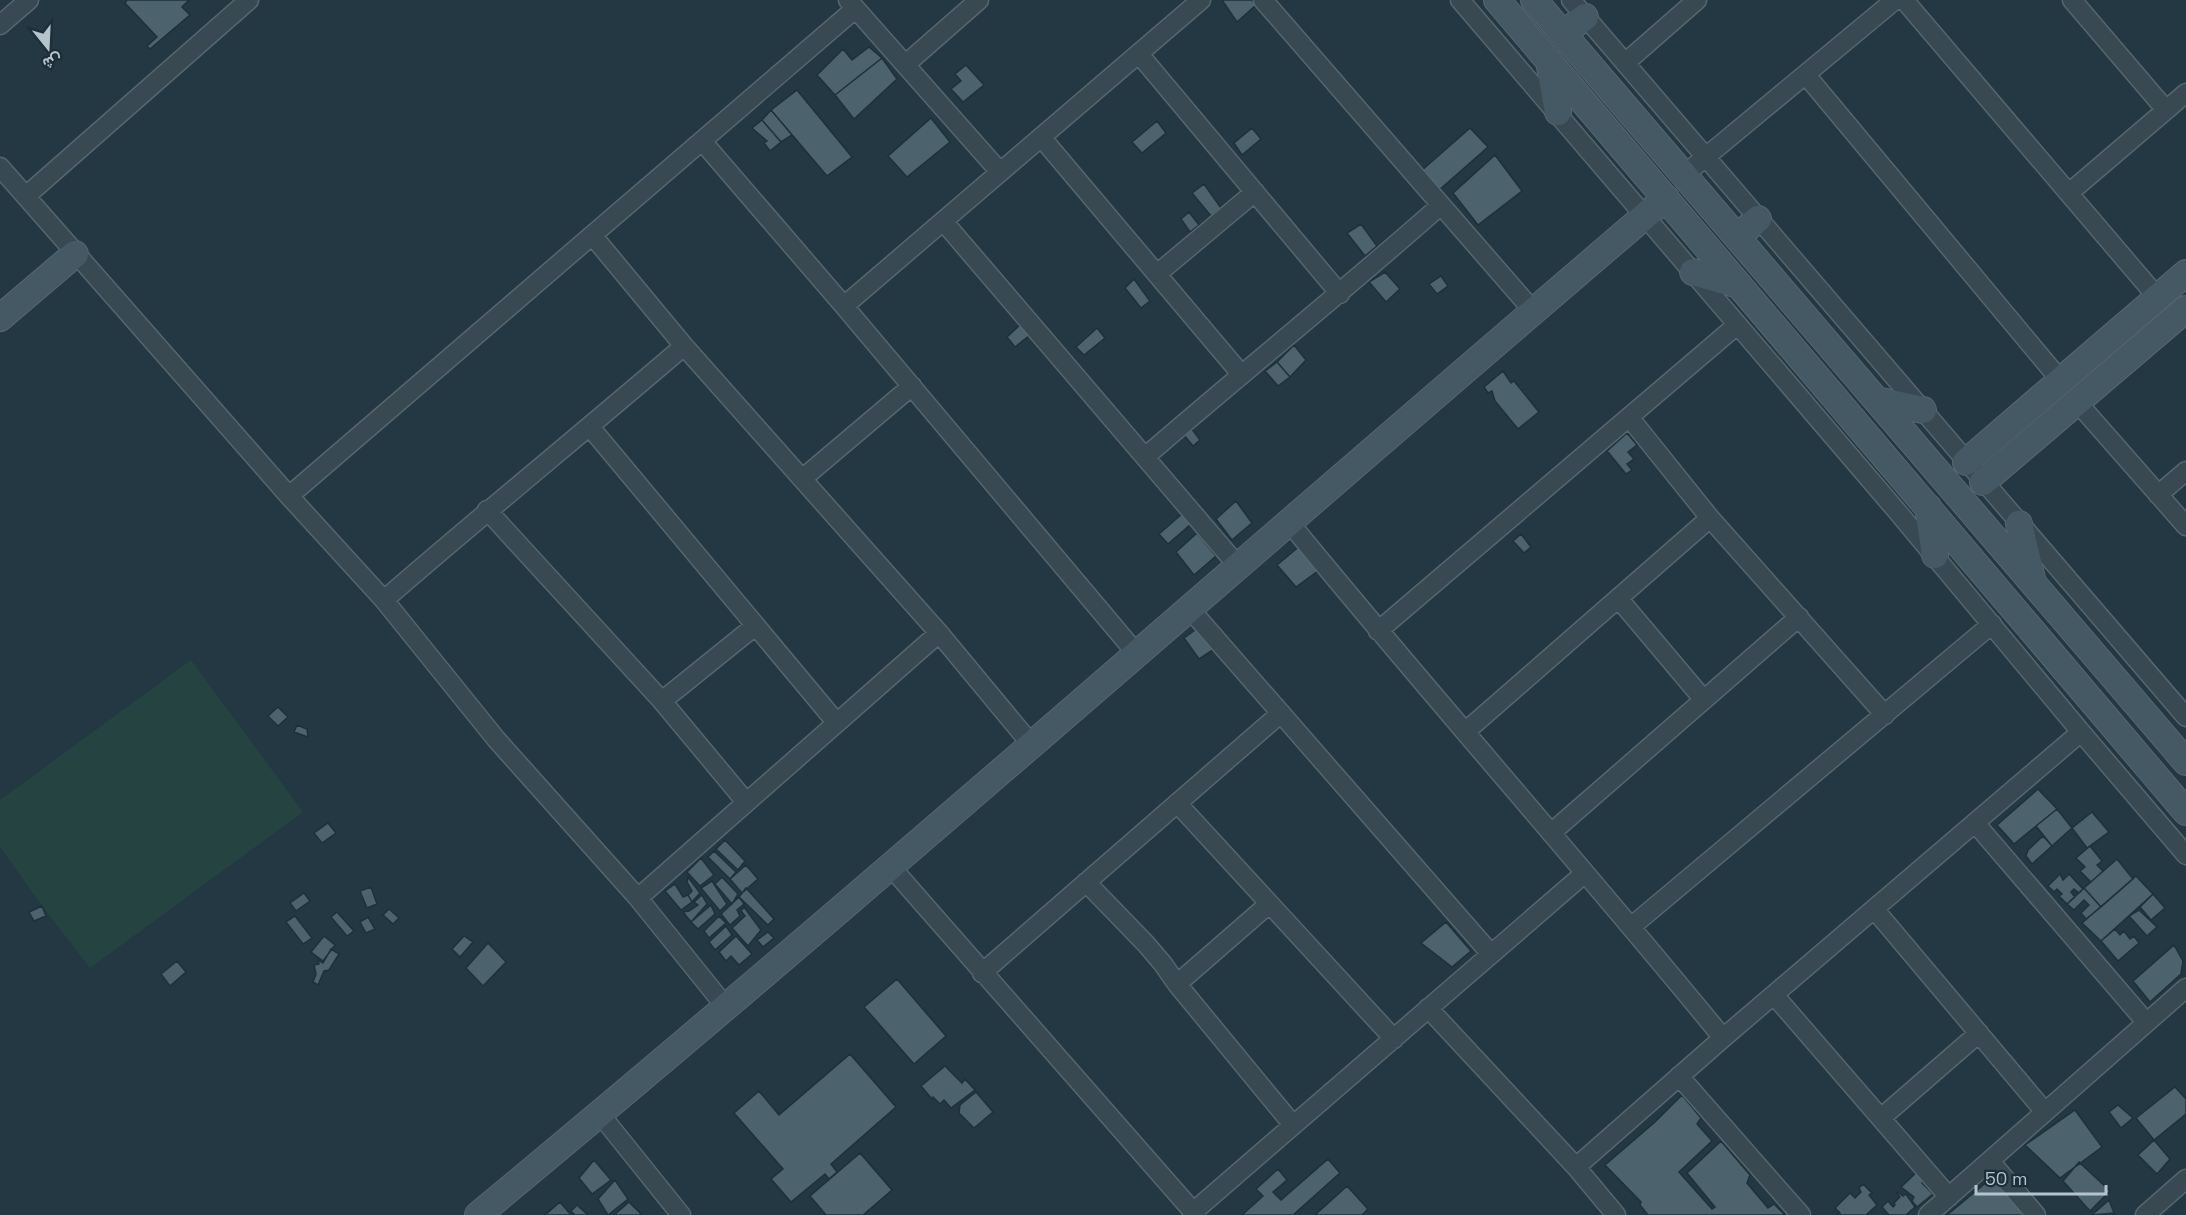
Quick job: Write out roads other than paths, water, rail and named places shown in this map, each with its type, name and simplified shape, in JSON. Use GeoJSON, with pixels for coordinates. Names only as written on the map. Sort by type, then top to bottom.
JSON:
{"type":"FeatureCollection","features":[{"type":"Feature","properties":{"kind":"main road"},"geometry":{"type":"LineString","coordinates":[[1497,0],[2186,812]]}},
{"type":"Feature","properties":{"kind":"main road"},"geometry":{"type":"LineString","coordinates":[[1534,0],[2186,762]]}},
{"type":"Feature","properties":{"kind":"main road"},"geometry":{"type":"LineString","coordinates":[[1563,34],[1578,8]]}},
{"type":"Feature","properties":{"kind":"main road"},"geometry":{"type":"LineString","coordinates":[[1549,61],[1558,112]]}},
{"type":"Feature","properties":{"kind":"main road"},"geometry":{"type":"LineString","coordinates":[[478,1215],[891,867],[1030,744],[1666,198]]}},
{"type":"Feature","properties":{"kind":"main road"},"geometry":{"type":"LineString","coordinates":[[1737,237],[1758,219]]}},
{"type":"Feature","properties":{"kind":"main road"},"geometry":{"type":"LineString","coordinates":[[0,318],[75,254]]}},
{"type":"Feature","properties":{"kind":"main road"},"geometry":{"type":"LineString","coordinates":[[1693,272],[1739,285]]}},
{"type":"Feature","properties":{"kind":"main road"},"geometry":{"type":"LineString","coordinates":[[1966,462],[2186,273]]}},
{"type":"Feature","properties":{"kind":"main road"},"geometry":{"type":"LineString","coordinates":[[1983,482],[2186,309]]}},
{"type":"Feature","properties":{"kind":"main road"},"geometry":{"type":"LineString","coordinates":[[1876,400],[1923,411]]}},
{"type":"Feature","properties":{"kind":"main road"},"geometry":{"type":"LineString","coordinates":[[1928,506],[1935,555]]}},
{"type":"Feature","properties":{"kind":"main road"},"geometry":{"type":"LineString","coordinates":[[2019,524],[2033,582]]}},
{"type":"Feature","properties":{"kind":"main road"},"geometry":{"type":"LineString","coordinates":[[2111,724],[2127,717],[2135,701]]}},
{"type":"Feature","properties":{"kind":"main road"},"geometry":{"type":"LineString","coordinates":[[2144,762],[2145,755],[2153,743],[2167,740]]}},
{"type":"Feature","properties":{"kind":"street"},"geometry":{"type":"LineString","coordinates":[[0,24],[29,0]]}},
{"type":"Feature","properties":{"kind":"street"},"geometry":{"type":"LineString","coordinates":[[26,196],[249,0]]}},
{"type":"Feature","properties":{"kind":"street"},"geometry":{"type":"LineString","coordinates":[[906,64],[979,0]]}},
{"type":"Feature","properties":{"kind":"street"},"geometry":{"type":"LineString","coordinates":[[844,306],[1201,0]]}},
{"type":"Feature","properties":{"kind":"street"},"geometry":{"type":"LineString","coordinates":[[1263,0],[1534,312]]}},
{"type":"Feature","properties":{"kind":"street"},"geometry":{"type":"LineString","coordinates":[[1460,0],[1935,555],[2186,855]]}},
{"type":"Feature","properties":{"kind":"street"},"geometry":{"type":"LineString","coordinates":[[1625,63],[1697,0]]}},
{"type":"Feature","properties":{"kind":"street"},"geometry":{"type":"LineString","coordinates":[[1684,175],[1895,0]]}},
{"type":"Feature","properties":{"kind":"street"},"geometry":{"type":"LineString","coordinates":[[1904,0],[2158,298]]}},
{"type":"Feature","properties":{"kind":"street"},"geometry":{"type":"LineString","coordinates":[[2080,3],[2166,110]]}},
{"type":"Feature","properties":{"kind":"street"},"geometry":{"type":"LineString","coordinates":[[289,496],[702,141],[851,5],[1000,172]]}},
{"type":"Feature","properties":{"kind":"street"},"geometry":{"type":"LineString","coordinates":[[1578,8],[2186,717]]}},
{"type":"Feature","properties":{"kind":"street"},"geometry":{"type":"LineString","coordinates":[[1139,54],[1340,294]]}},
{"type":"Feature","properties":{"kind":"street"},"geometry":{"type":"LineString","coordinates":[[1806,75],[2061,381]]}},
{"type":"Feature","properties":{"kind":"street"},"geometry":{"type":"LineString","coordinates":[[2069,193],[2186,93]]}},
{"type":"Feature","properties":{"kind":"street"},"geometry":{"type":"LineString","coordinates":[[1041,137],[1241,374]]}},
{"type":"Feature","properties":{"kind":"street"},"geometry":{"type":"LineString","coordinates":[[702,141],[1136,653]]}},
{"type":"Feature","properties":{"kind":"street"},"geometry":{"type":"LineString","coordinates":[[0,168],[289,496],[384,600],[496,740],[638,898],[725,1006]]}},
{"type":"Feature","properties":{"kind":"street"},"geometry":{"type":"LineString","coordinates":[[1157,274],[1255,192]]}},
{"type":"Feature","properties":{"kind":"street"},"geometry":{"type":"LineString","coordinates":[[1145,457],[1241,374],[1340,294],[1441,205]]}},
{"type":"Feature","properties":{"kind":"street"},"geometry":{"type":"LineString","coordinates":[[943,221],[1238,566]]}},
{"type":"Feature","properties":{"kind":"street"},"geometry":{"type":"LineString","coordinates":[[592,235],[684,346],[939,633],[1030,744]]}},
{"type":"Feature","properties":{"kind":"street"},"geometry":{"type":"LineString","coordinates":[[1378,631],[1737,325]]}},
{"type":"Feature","properties":{"kind":"street"},"geometry":{"type":"LineString","coordinates":[[384,600],[487,510],[590,427],[684,346]]}},
{"type":"Feature","properties":{"kind":"street"},"geometry":{"type":"LineString","coordinates":[[802,479],[912,386]]}},
{"type":"Feature","properties":{"kind":"street"},"geometry":{"type":"LineString","coordinates":[[2077,402],[2186,526]]}},
{"type":"Feature","properties":{"kind":"street"},"geometry":{"type":"LineString","coordinates":[[1629,417],[1710,518],[1886,715]]}},
{"type":"Feature","properties":{"kind":"street"},"geometry":{"type":"LineString","coordinates":[[590,427],[837,722]]}},
{"type":"Feature","properties":{"kind":"street"},"geometry":{"type":"LineString","coordinates":[[2158,495],[2186,471]]}},
{"type":"Feature","properties":{"kind":"street"},"geometry":{"type":"LineString","coordinates":[[487,510],[662,701],[746,802]]}},
{"type":"Feature","properties":{"kind":"street"},"geometry":{"type":"LineString","coordinates":[[1465,732],[1710,518]]}},
{"type":"Feature","properties":{"kind":"street"},"geometry":{"type":"LineString","coordinates":[[1289,522],[1378,631],[1632,926],[1723,1038]]}},
{"type":"Feature","properties":{"kind":"street"},"geometry":{"type":"LineString","coordinates":[[1618,598],[1704,700]]}},
{"type":"Feature","properties":{"kind":"street"},"geometry":{"type":"LineString","coordinates":[[1189,608],[1491,954]]}},
{"type":"Feature","properties":{"kind":"street"},"geometry":{"type":"LineString","coordinates":[[1551,833],[1799,617]]}},
{"type":"Feature","properties":{"kind":"street"},"geometry":{"type":"LineString","coordinates":[[1632,926],[1992,624]]}},
{"type":"Feature","properties":{"kind":"street"},"geometry":{"type":"LineString","coordinates":[[662,701],[755,626]]}},
{"type":"Feature","properties":{"kind":"street"},"geometry":{"type":"LineString","coordinates":[[638,898],[939,633]]}},
{"type":"Feature","properties":{"kind":"street"},"geometry":{"type":"LineString","coordinates":[[982,973],[1281,713]]}},
{"type":"Feature","properties":{"kind":"street"},"geometry":{"type":"LineString","coordinates":[[1576,1167],[1723,1038],[2081,732]]}},
{"type":"Feature","properties":{"kind":"street"},"geometry":{"type":"LineString","coordinates":[[1177,803],[1394,1039]]}},
{"type":"Feature","properties":{"kind":"street"},"geometry":{"type":"LineString","coordinates":[[1976,824],[2146,1022]]}},
{"type":"Feature","properties":{"kind":"street"},"geometry":{"type":"LineString","coordinates":[[891,867],[1195,1213],[1293,1125],[1585,873]]}},
{"type":"Feature","properties":{"kind":"street"},"geometry":{"type":"LineString","coordinates":[[1086,882],[1158,957],[1177,984],[1293,1125]]}},
{"type":"Feature","properties":{"kind":"street"},"geometry":{"type":"LineString","coordinates":[[1177,984],[1269,904]]}},
{"type":"Feature","properties":{"kind":"street"},"geometry":{"type":"LineString","coordinates":[[1875,910],[2045,1112]]}},
{"type":"Feature","properties":{"kind":"street"},"geometry":{"type":"LineString","coordinates":[[1928,1215],[2186,988]]}},
{"type":"Feature","properties":{"kind":"street"},"geometry":{"type":"LineString","coordinates":[[1774,995],[1949,1197]]}},
{"type":"Feature","properties":{"kind":"street"},"geometry":{"type":"LineString","coordinates":[[1428,1008],[1576,1167],[1616,1215]]}},
{"type":"Feature","properties":{"kind":"street"},"geometry":{"type":"LineString","coordinates":[[1881,1118],[1978,1033]]}},
{"type":"Feature","properties":{"kind":"street"},"geometry":{"type":"LineString","coordinates":[[1679,1076],[1801,1215]]}},
{"type":"Feature","properties":{"kind":"street"},"geometry":{"type":"LineString","coordinates":[[600,1114],[681,1215]]}},
{"type":"Feature","properties":{"kind":"street"},"geometry":{"type":"LineString","coordinates":[[1990,1161],[2036,1215]]}},
{"type":"Feature","properties":{"kind":"street"},"geometry":{"type":"LineString","coordinates":[[2145,1215],[2186,1179]]}}]}
